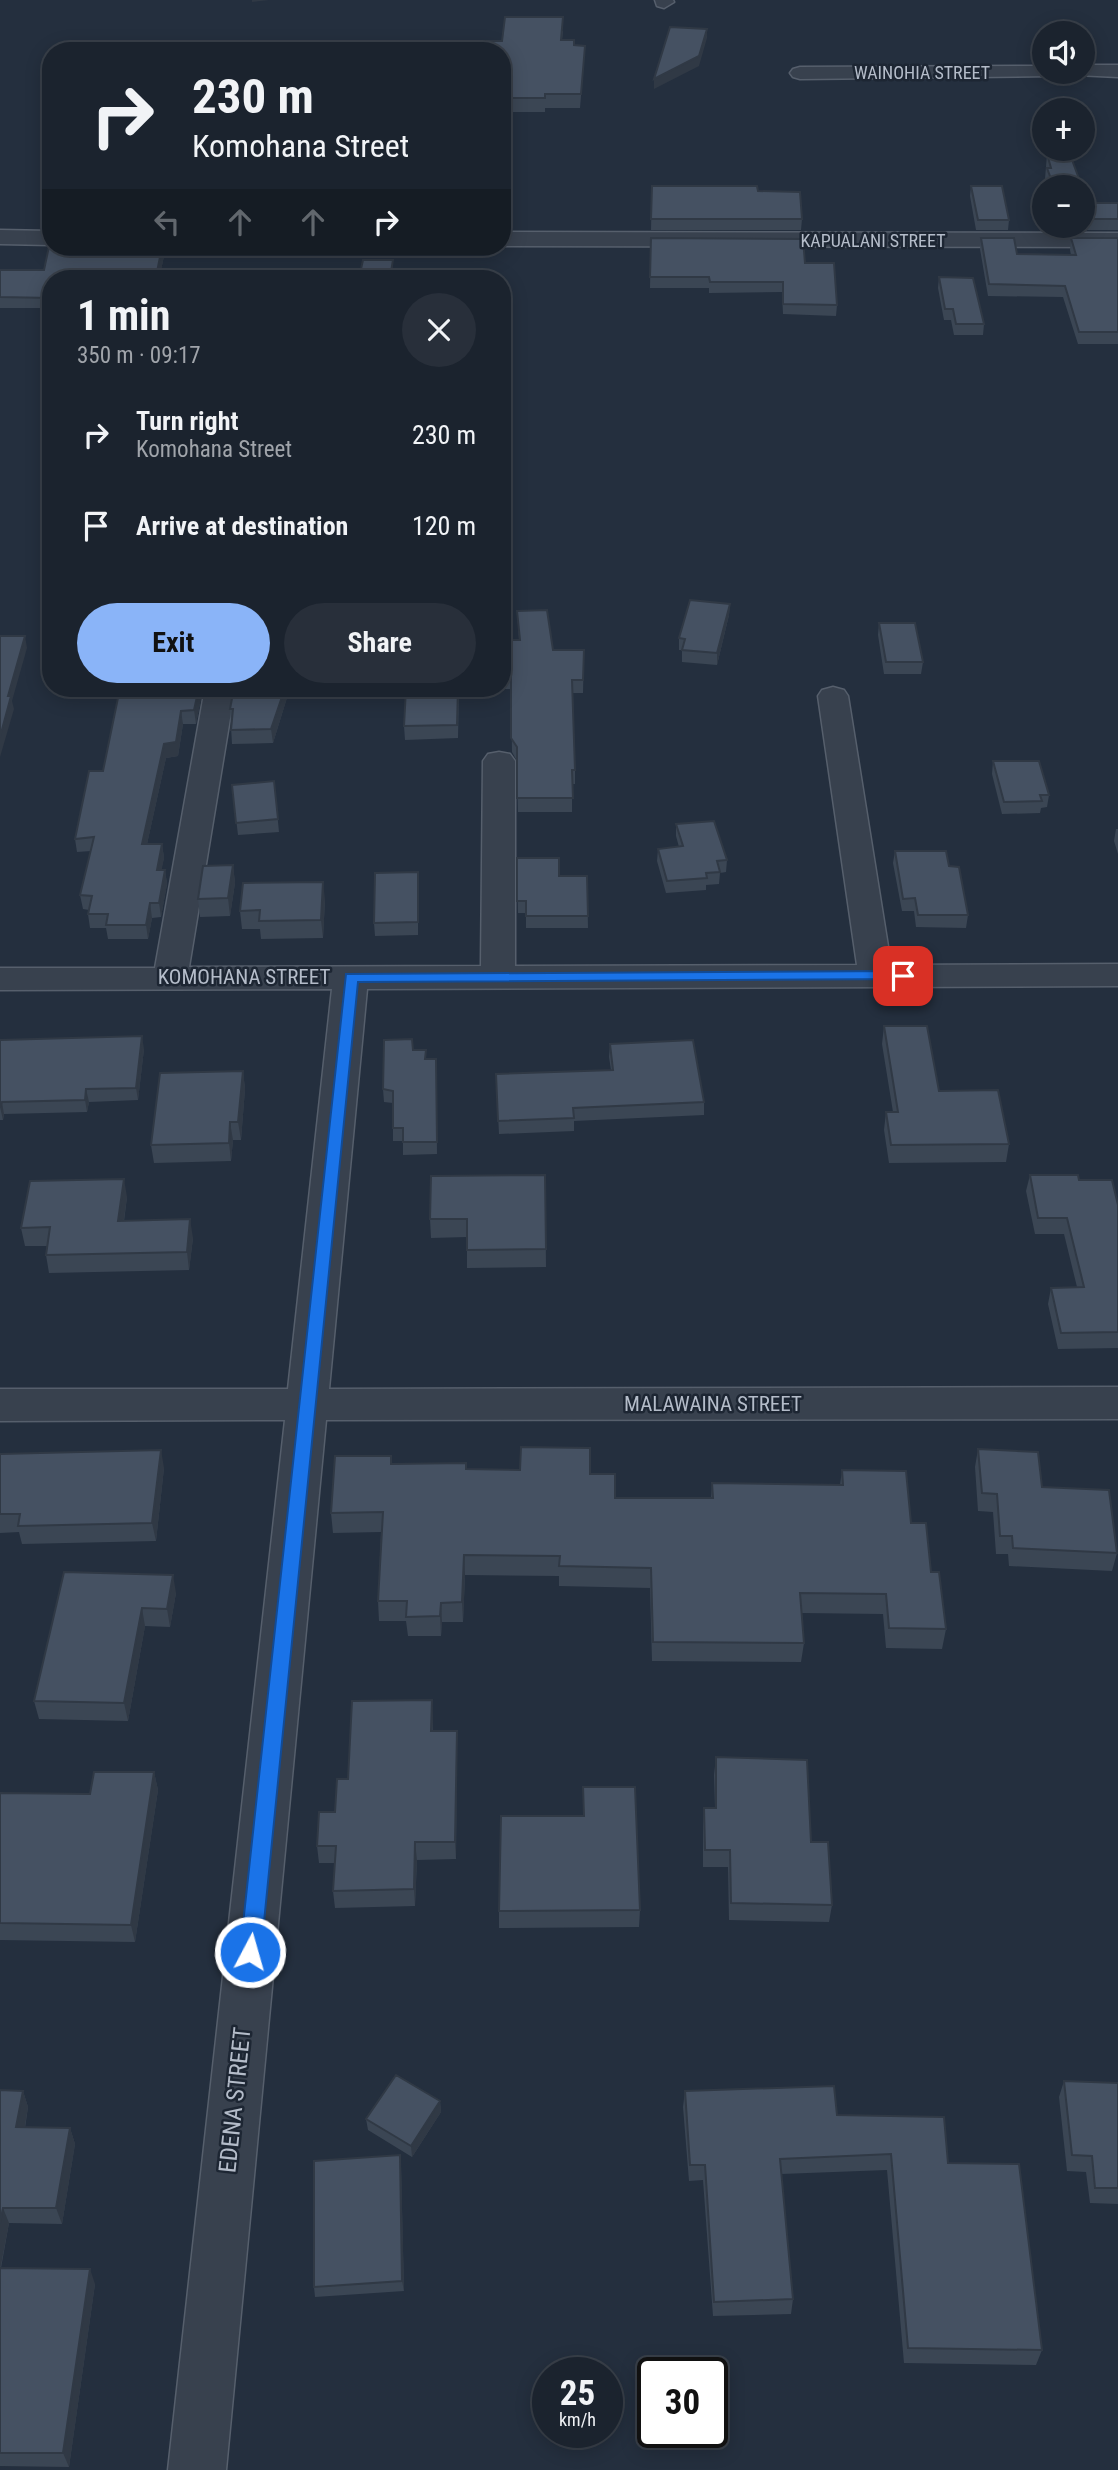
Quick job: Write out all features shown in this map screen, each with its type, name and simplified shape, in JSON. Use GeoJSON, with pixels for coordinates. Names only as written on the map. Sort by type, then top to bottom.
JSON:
{"type":"FeatureCollection","features":[{"type":"Feature","properties":{"kind":"street"},"geometry":{"type":"LineString","coordinates":[[1095,71],[1118,71]]}},
{"type":"Feature","properties":{"kind":"street","name":"WAINOHIA STREET"},"geometry":{"type":"LineString","coordinates":[[800,73],[1032,72]]}},
{"type":"Feature","properties":{"kind":"street"},"geometry":{"type":"LineString","coordinates":[[0,237],[42,238]]}},
{"type":"Feature","properties":{"kind":"street","name":"KAPUALANI STREET"},"geometry":{"type":"LineString","coordinates":[[511,239],[1118,240]]}},
{"type":"Feature","properties":{"kind":"street"},"geometry":{"type":"LineString","coordinates":[[833,696],[876,976]]}},
{"type":"Feature","properties":{"kind":"street"},"geometry":{"type":"LineString","coordinates":[[170,978],[217,697]]}},
{"type":"Feature","properties":{"kind":"street"},"geometry":{"type":"LineString","coordinates":[[498,977],[499,761]]}},
{"type":"Feature","properties":{"kind":"street","name":"KOMOHANA STREET"},"geometry":{"type":"LineString","coordinates":[[0,979],[1118,975]]}},
{"type":"Feature","properties":{"kind":"street","name":"EDENA STREET"},"geometry":{"type":"LineString","coordinates":[[197,2470],[351,977]]}},
{"type":"Feature","properties":{"kind":"street","name":"MALAWAINA STREET"},"geometry":{"type":"LineString","coordinates":[[0,1405],[1118,1403]]}},
{"type":"Feature","properties":{"kind":"building"},"geometry":{"type":"Polygon","coordinates":[[[505,17],[563,17],[561,40],[574,40],[574,45],[585,46],[581,94],[511,98],[511,42],[487,42],[502,41],[505,17]]]}},
{"type":"Feature","properties":{"kind":"building"},"geometry":{"type":"Polygon","coordinates":[[[670,27],[707,29],[699,56],[654,79],[670,27]]]}},
{"type":"Feature","properties":{"kind":"building"},"geometry":{"type":"Polygon","coordinates":[[[1049,161],[1072,161],[1078,175],[1050,175],[1047,168],[1051,168],[1049,161]]]}},
{"type":"Feature","properties":{"kind":"building"},"geometry":{"type":"Polygon","coordinates":[[[652,186],[757,186],[758,191],[800,192],[802,219],[651,219],[652,186]]]}},
{"type":"Feature","properties":{"kind":"building"},"geometry":{"type":"Polygon","coordinates":[[[971,186],[1002,186],[1009,220],[978,220],[971,186]]]}},
{"type":"Feature","properties":{"kind":"building"},"geometry":{"type":"Polygon","coordinates":[[[1095,203],[1118,203],[1118,219],[1095,219],[1095,203]]]}},
{"type":"Feature","properties":{"kind":"building"},"geometry":{"type":"Polygon","coordinates":[[[651,238],[803,239],[805,263],[834,263],[837,305],[783,304],[783,282],[710,282],[709,277],[650,277],[651,238]]]}},
{"type":"Feature","properties":{"kind":"building"},"geometry":{"type":"Polygon","coordinates":[[[981,238],[1014,238],[1017,254],[1076,255],[1071,238],[1118,238],[1118,332],[1079,332],[1065,286],[989,284],[981,238]]]}},
{"type":"Feature","properties":{"kind":"building"},"geometry":{"type":"Polygon","coordinates":[[[47,256],[160,256],[158,267],[161,267],[160,270],[44,270],[47,256]]]}},
{"type":"Feature","properties":{"kind":"building"},"geometry":{"type":"Polygon","coordinates":[[[363,260],[393,260],[391,270],[361,270],[363,260]]]}},
{"type":"Feature","properties":{"kind":"building"},"geometry":{"type":"Polygon","coordinates":[[[0,270],[42,270],[42,298],[0,297],[0,270]]]}},
{"type":"Feature","properties":{"kind":"building"},"geometry":{"type":"Polygon","coordinates":[[[939,277],[973,278],[984,324],[956,324],[953,309],[945,309],[939,277]]]}},
{"type":"Feature","properties":{"kind":"building"},"geometry":{"type":"Polygon","coordinates":[[[690,600],[730,604],[717,653],[682,650],[685,639],[679,638],[690,600]]]}},
{"type":"Feature","properties":{"kind":"building"},"geometry":{"type":"Polygon","coordinates":[[[547,610],[553,650],[584,650],[583,680],[572,680],[575,770],[572,770],[573,798],[517,798],[517,747],[511,738],[511,640],[520,640],[517,611],[547,610]]]}},
{"type":"Feature","properties":{"kind":"building"},"geometry":{"type":"Polygon","coordinates":[[[879,623],[915,623],[923,662],[886,662],[879,623]]]}},
{"type":"Feature","properties":{"kind":"building"},"geometry":{"type":"Polygon","coordinates":[[[0,636],[25,636],[0,737],[0,636]]]}},
{"type":"Feature","properties":{"kind":"building"},"geometry":{"type":"Polygon","coordinates":[[[118,697],[197,697],[194,710],[181,711],[176,742],[164,744],[142,844],[162,844],[157,870],[165,870],[159,903],[150,903],[146,925],[106,925],[108,914],[88,914],[92,896],[80,895],[94,837],[75,839],[89,771],[103,771],[118,697]]]}},
{"type":"Feature","properties":{"kind":"building"},"geometry":{"type":"Polygon","coordinates":[[[232,697],[282,697],[271,729],[231,730],[233,709],[230,709],[232,697]]]}},
{"type":"Feature","properties":{"kind":"building"},"geometry":{"type":"Polygon","coordinates":[[[406,697],[458,697],[457,725],[404,726],[406,697]]]}},
{"type":"Feature","properties":{"kind":"building"},"geometry":{"type":"Polygon","coordinates":[[[993,761],[1039,761],[1049,795],[1040,795],[1042,801],[1004,802],[993,761]]]}},
{"type":"Feature","properties":{"kind":"building"},"geometry":{"type":"Polygon","coordinates":[[[274,781],[278,819],[236,823],[232,785],[274,781]]]}},
{"type":"Feature","properties":{"kind":"building"},"geometry":{"type":"Polygon","coordinates":[[[714,821],[727,860],[717,861],[720,872],[706,873],[707,878],[667,881],[658,849],[683,846],[676,824],[714,821]]]}},
{"type":"Feature","properties":{"kind":"building"},"geometry":{"type":"Polygon","coordinates":[[[895,851],[946,851],[949,866],[959,867],[968,915],[918,915],[915,898],[903,899],[895,851]]]}},
{"type":"Feature","properties":{"kind":"building"},"geometry":{"type":"Polygon","coordinates":[[[517,858],[559,858],[559,876],[587,876],[588,916],[526,916],[526,901],[517,901],[517,858]]]}},
{"type":"Feature","properties":{"kind":"building"},"geometry":{"type":"Polygon","coordinates":[[[233,865],[228,898],[198,899],[203,866],[233,865]]]}},
{"type":"Feature","properties":{"kind":"building"},"geometry":{"type":"Polygon","coordinates":[[[418,872],[418,922],[374,923],[375,873],[418,872]]]}},
{"type":"Feature","properties":{"kind":"building"},"geometry":{"type":"Polygon","coordinates":[[[323,882],[321,920],[259,921],[260,910],[240,911],[243,883],[323,882]]]}},
{"type":"Feature","properties":{"kind":"building"},"geometry":{"type":"Polygon","coordinates":[[[884,1026],[927,1026],[939,1091],[998,1090],[1009,1144],[891,1145],[886,1112],[898,1112],[884,1026]]]}},
{"type":"Feature","properties":{"kind":"building"},"geometry":{"type":"Polygon","coordinates":[[[142,1036],[136,1088],[86,1089],[85,1100],[2,1102],[0,1107],[0,1040],[142,1036]]]}},
{"type":"Feature","properties":{"kind":"building"},"geometry":{"type":"Polygon","coordinates":[[[412,1039],[413,1050],[426,1050],[425,1059],[436,1059],[437,1142],[403,1142],[403,1128],[393,1128],[393,1091],[383,1089],[384,1040],[412,1039]]]}},
{"type":"Feature","properties":{"kind":"building"},"geometry":{"type":"Polygon","coordinates":[[[693,1040],[704,1102],[573,1108],[574,1118],[498,1121],[496,1074],[613,1070],[610,1044],[693,1040]]]}},
{"type":"Feature","properties":{"kind":"building"},"geometry":{"type":"Polygon","coordinates":[[[243,1071],[238,1122],[230,1122],[229,1143],[151,1145],[160,1073],[243,1071]]]}},
{"type":"Feature","properties":{"kind":"building"},"geometry":{"type":"Polygon","coordinates":[[[545,1175],[546,1249],[467,1250],[467,1219],[430,1219],[431,1176],[545,1175]]]}},
{"type":"Feature","properties":{"kind":"building"},"geometry":{"type":"Polygon","coordinates":[[[1030,1175],[1078,1175],[1079,1180],[1112,1180],[1118,1205],[1118,1332],[1061,1333],[1051,1288],[1084,1287],[1067,1218],[1038,1218],[1030,1175]]]}},
{"type":"Feature","properties":{"kind":"building"},"geometry":{"type":"Polygon","coordinates":[[[124,1179],[118,1221],[190,1219],[187,1252],[46,1255],[50,1227],[21,1228],[30,1181],[124,1179]]]}},
{"type":"Feature","properties":{"kind":"building"},"geometry":{"type":"Polygon","coordinates":[[[521,1447],[590,1448],[590,1474],[615,1474],[615,1498],[713,1498],[712,1483],[843,1485],[842,1470],[906,1471],[911,1523],[926,1523],[931,1572],[939,1572],[946,1629],[889,1628],[886,1594],[800,1593],[804,1643],[653,1642],[651,1568],[559,1566],[560,1556],[464,1555],[462,1602],[441,1603],[440,1616],[406,1617],[407,1601],[378,1601],[383,1512],[331,1513],[335,1456],[391,1456],[391,1464],[466,1463],[466,1469],[520,1470],[521,1447]]]}},
{"type":"Feature","properties":{"kind":"building"},"geometry":{"type":"Polygon","coordinates":[[[978,1449],[1038,1452],[1042,1487],[1109,1490],[1117,1553],[1013,1548],[1012,1536],[1000,1536],[997,1494],[982,1493],[978,1449]]]}},
{"type":"Feature","properties":{"kind":"building"},"geometry":{"type":"Polygon","coordinates":[[[161,1450],[152,1523],[18,1526],[20,1514],[0,1514],[0,1454],[161,1450]]]}},
{"type":"Feature","properties":{"kind":"building"},"geometry":{"type":"Polygon","coordinates":[[[64,1572],[173,1575],[167,1609],[142,1608],[124,1703],[34,1701],[64,1572]]]}},
{"type":"Feature","properties":{"kind":"building"},"geometry":{"type":"Polygon","coordinates":[[[432,1700],[431,1731],[457,1731],[455,1842],[415,1842],[414,1889],[333,1891],[336,1846],[317,1846],[319,1812],[335,1812],[337,1779],[348,1779],[352,1701],[432,1700]]]}},
{"type":"Feature","properties":{"kind":"building"},"geometry":{"type":"Polygon","coordinates":[[[716,1757],[807,1760],[811,1842],[828,1842],[832,1905],[731,1903],[730,1850],[705,1850],[704,1808],[716,1808],[716,1757]]]}},
{"type":"Feature","properties":{"kind":"building"},"geometry":{"type":"Polygon","coordinates":[[[94,1772],[154,1772],[131,1925],[0,1923],[0,1793],[90,1794],[94,1772]]]}},
{"type":"Feature","properties":{"kind":"building"},"geometry":{"type":"Polygon","coordinates":[[[583,1787],[635,1787],[640,1910],[499,1911],[501,1816],[584,1816],[583,1787]]]}},
{"type":"Feature","properties":{"kind":"building"},"geometry":{"type":"Polygon","coordinates":[[[396,2075],[440,2101],[411,2146],[366,2119],[396,2075]]]}},
{"type":"Feature","properties":{"kind":"building"},"geometry":{"type":"Polygon","coordinates":[[[1064,2081],[1118,2083],[1118,2188],[1095,2188],[1092,2156],[1072,2155],[1064,2081]]]}},
{"type":"Feature","properties":{"kind":"building"},"geometry":{"type":"Polygon","coordinates":[[[834,2086],[837,2115],[944,2117],[948,2163],[1019,2164],[1042,2350],[908,2348],[891,2154],[780,2159],[793,2299],[714,2302],[705,2165],[690,2165],[685,2091],[834,2086]]]}},
{"type":"Feature","properties":{"kind":"building"},"geometry":{"type":"Polygon","coordinates":[[[0,2090],[23,2091],[16,2127],[70,2128],[56,2208],[3,2208],[0,2223],[0,2090]]]}},
{"type":"Feature","properties":{"kind":"building"},"geometry":{"type":"Polygon","coordinates":[[[400,2155],[402,2281],[314,2287],[314,2161],[400,2155]]]}},
{"type":"Feature","properties":{"kind":"building"},"geometry":{"type":"Polygon","coordinates":[[[0,2268],[90,2269],[63,2453],[0,2453],[0,2268]]]}},
{"type":"Feature","properties":{"kind":"route"},"geometry":{"type":"LineString","coordinates":[[250,1952],[351,977],[903,976]]}}]}
